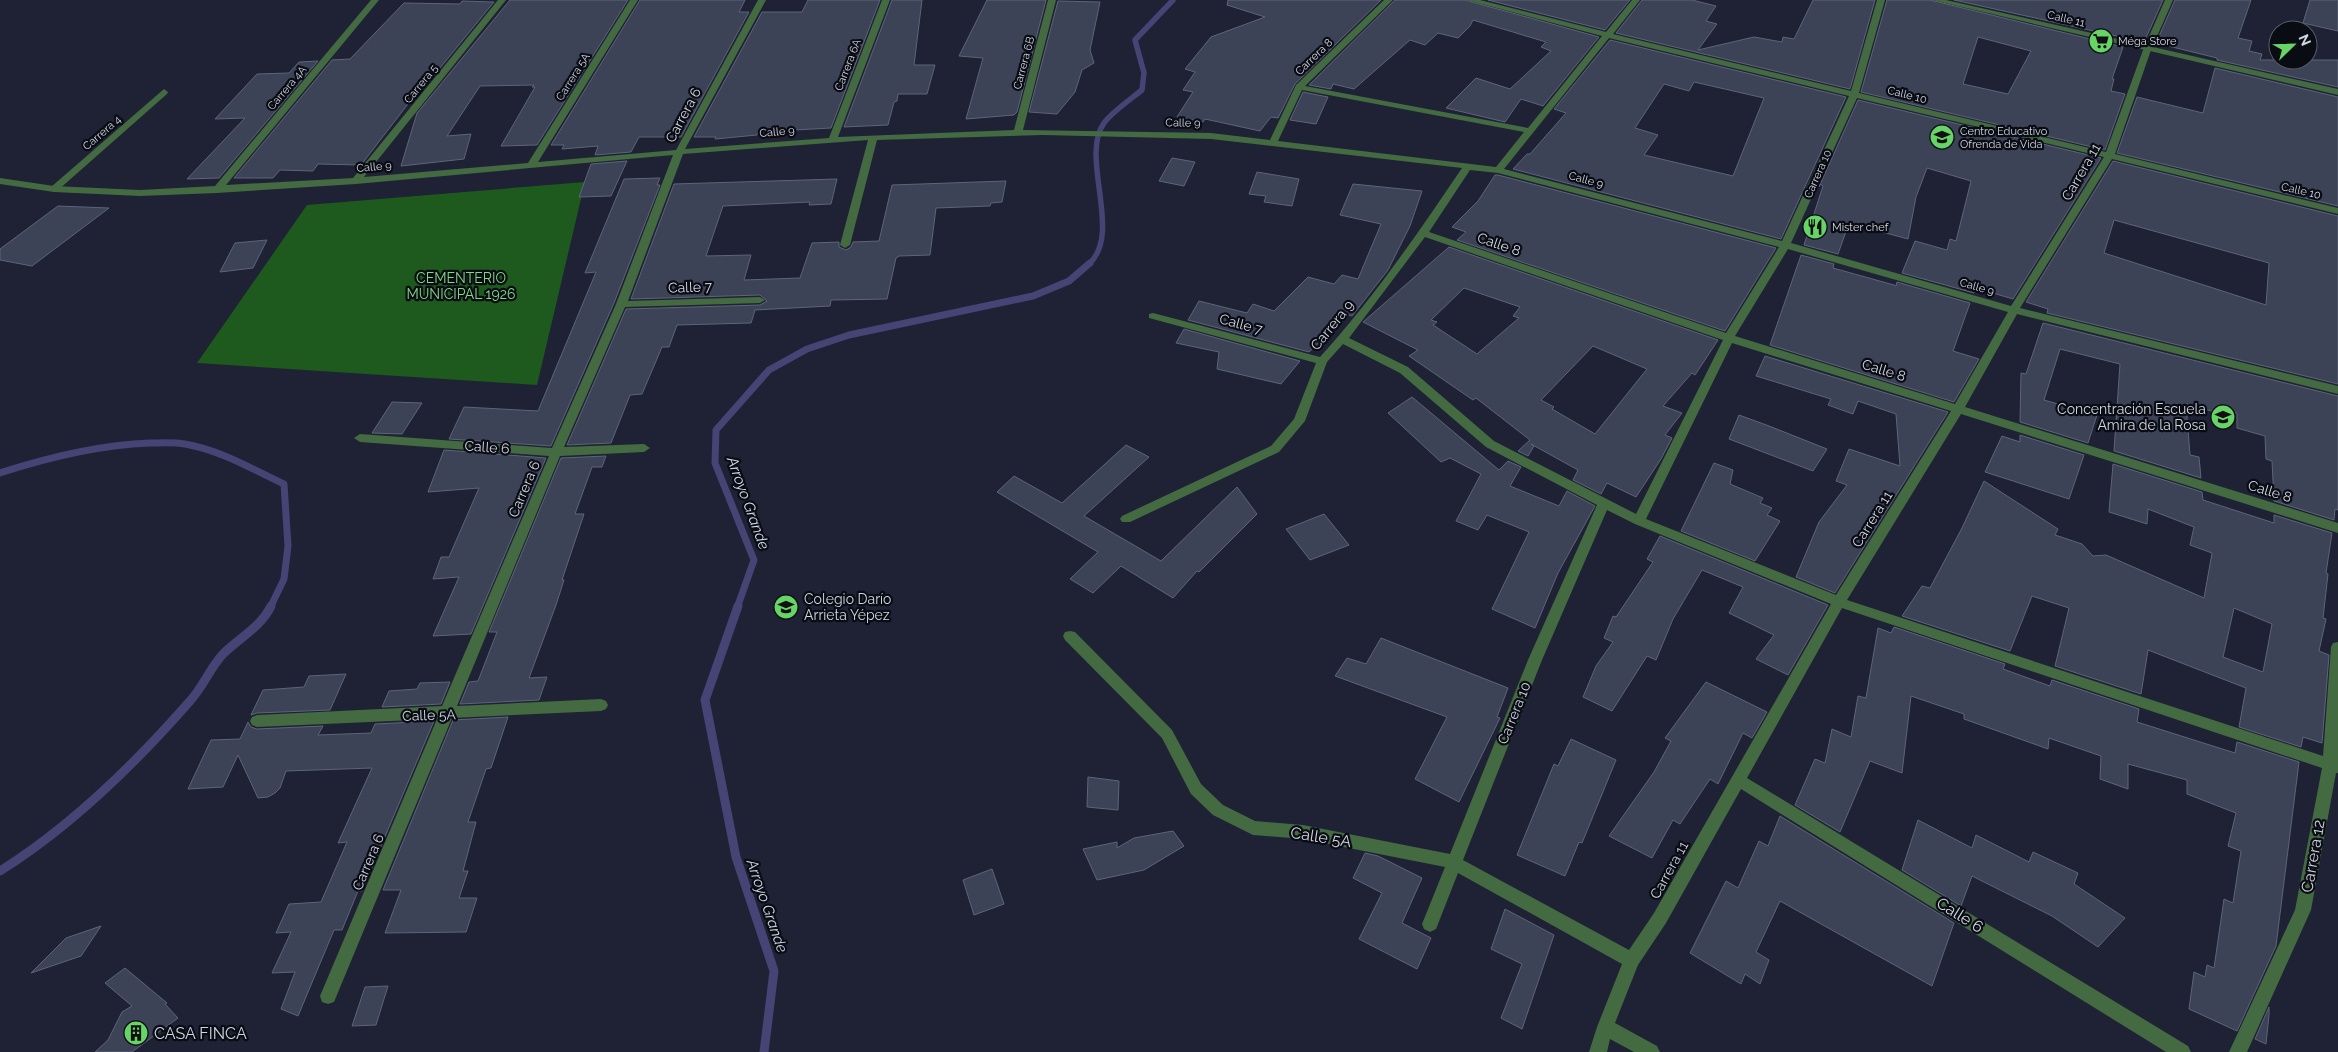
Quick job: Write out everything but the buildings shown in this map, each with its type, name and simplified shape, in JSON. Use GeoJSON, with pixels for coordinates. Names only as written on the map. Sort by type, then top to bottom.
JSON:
{"type":"FeatureCollection","features":[{"type":"Feature","properties":{"kind":"street","name":"Carrera 4A"},"geometry":{"type":"LineString","coordinates":[[217,190],[376,0]]}},
{"type":"Feature","properties":{"kind":"street","name":"Carrera 5"},"geometry":{"type":"LineString","coordinates":[[356,182],[502,0]]}},
{"type":"Feature","properties":{"kind":"street","name":"Carrera 5A"},"geometry":{"type":"LineString","coordinates":[[531,166],[634,0]]}},
{"type":"Feature","properties":{"kind":"street","name":"Carrera 6"},"geometry":{"type":"LineString","coordinates":[[328,996],[620,304],[679,152],[762,0]]}},
{"type":"Feature","properties":{"kind":"street","name":"Carrera 6A"},"geometry":{"type":"LineString","coordinates":[[833,140],[886,0]]}},
{"type":"Feature","properties":{"kind":"street","name":"Carrera 6B"},"geometry":{"type":"LineString","coordinates":[[1018,133],[1052,0]]}},
{"type":"Feature","properties":{"kind":"street","name":"Carrera 8"},"geometry":{"type":"LineString","coordinates":[[1273,143],[1299,87],[1389,0]]}},
{"type":"Feature","properties":{"kind":"street","name":"Calle 10"},"geometry":{"type":"LineString","coordinates":[[1471,0],[1607,35],[2338,211]]}},
{"type":"Feature","properties":{"kind":"street"},"geometry":{"type":"LineString","coordinates":[[1498,170],[1636,0]]}},
{"type":"Feature","properties":{"kind":"street","name":"Carrera 10"},"geometry":{"type":"LineString","coordinates":[[1639,521],[1730,338],[1785,245],[1854,94],[1880,0]]}},
{"type":"Feature","properties":{"kind":"street","name":"Calle 11"},"geometry":{"type":"LineString","coordinates":[[1936,0],[2147,50],[2338,92]]}},
{"type":"Feature","properties":{"kind":"street","name":"Carrera 11"},"geometry":{"type":"LineString","coordinates":[[1598,1052],[1605,1027],[1632,960],[1660,918],[1737,779],[1839,602],[1958,409],[2014,310],[2109,157],[2147,50],[2169,0]]}},
{"type":"Feature","properties":{"kind":"street"},"geometry":{"type":"LineString","coordinates":[[1299,87],[1531,130]]}},
{"type":"Feature","properties":{"kind":"street","name":"Carrera 4"},"geometry":{"type":"LineString","coordinates":[[54,189],[164,92]]}},
{"type":"Feature","properties":{"kind":"street","name":"Calle 9"},"geometry":{"type":"LineString","coordinates":[[0,181],[54,189],[140,193],[356,182],[679,152],[873,137],[1043,132],[1211,136],[1498,170],[1785,245],[2014,310],[2338,390]]}},
{"type":"Feature","properties":{"kind":"street"},"geometry":{"type":"LineString","coordinates":[[845,245],[873,137]]}},
{"type":"Feature","properties":{"kind":"street","name":"Carrera 9"},"geometry":{"type":"LineString","coordinates":[[1126,519],[1275,449],[1299,421],[1322,361],[1342,340],[1423,233],[1468,166]]}},
{"type":"Feature","properties":{"kind":"street","name":"Calle 8"},"geometry":{"type":"LineString","coordinates":[[1423,233],[1730,338],[2338,528]]}},
{"type":"Feature","properties":{"kind":"street","name":"Calle 7"},"geometry":{"type":"LineString","coordinates":[[620,304],[760,300]]}},
{"type":"Feature","properties":{"kind":"street","name":"Calle 7"},"geometry":{"type":"LineString","coordinates":[[1153,316],[1322,361]]}},
{"type":"Feature","properties":{"kind":"street"},"geometry":{"type":"LineString","coordinates":[[1342,340],[1404,370],[1490,444],[1639,521],[1839,602],[2334,766]]}},
{"type":"Feature","properties":{"kind":"street","name":"Calle 6"},"geometry":{"type":"LineString","coordinates":[[360,438],[556,452],[644,448]]}},
{"type":"Feature","properties":{"kind":"street","name":"Carrera 10"},"geometry":{"type":"LineString","coordinates":[[1430,924],[1453,862],[1535,660],[1603,504]]}},
{"type":"Feature","properties":{"kind":"street","name":"Calle 5A"},"geometry":{"type":"LineString","coordinates":[[1070,636],[1167,734],[1196,789],[1218,810],[1253,828],[1303,832],[1453,862],[1632,960]]}},
{"type":"Feature","properties":{"kind":"street","name":"Carrera 12"},"geometry":{"type":"LineString","coordinates":[[2238,1052],[2304,910],[2334,766],[2338,647]]}},
{"type":"Feature","properties":{"kind":"street","name":"Calle 5A"},"geometry":{"type":"LineString","coordinates":[[257,721],[601,706]]}},
{"type":"Feature","properties":{"kind":"street","name":"Calle 6"},"geometry":{"type":"LineString","coordinates":[[1737,779],[2182,1052]]}},
{"type":"Feature","properties":{"kind":"street"},"geometry":{"type":"LineString","coordinates":[[1605,1027],[1651,1052]]}},
{"type":"Feature","properties":{"kind":"green space","name":"CEMENTERIO MUNICIPAL 1926"},"geometry":{"type":"Polygon","coordinates":[[[585,182],[537,385],[197,363],[307,205],[585,182]]]}},
{"type":"Feature","properties":{"kind":"waterway","name":"Arroyo Grande"},"geometry":{"type":"LineString","coordinates":[[1089,264],[1098,251],[1102,235],[1096,156],[1098,138],[1107,119],[1142,90],[1144,73],[1135,40],[1173,0]]}},
{"type":"Feature","properties":{"kind":"waterway","name":"Arroyo Grande"},"geometry":{"type":"LineString","coordinates":[[737,608],[754,560],[715,463],[716,430],[769,370],[807,349],[849,335],[1033,296],[1069,281],[1089,264]]}},
{"type":"Feature","properties":{"kind":"waterway"},"geometry":{"type":"LineString","coordinates":[[0,473],[55,457],[93,449],[131,444],[172,443],[185,444],[211,451],[284,484],[288,546],[284,579],[271,606]]}},
{"type":"Feature","properties":{"kind":"waterway"},"geometry":{"type":"LineString","coordinates":[[0,871],[27,853],[77,814],[124,771],[195,696],[223,654],[256,626],[271,606]]}},
{"type":"Feature","properties":{"kind":"waterway","name":"Arroyo Grande"},"geometry":{"type":"LineString","coordinates":[[738,606],[705,700],[736,857],[774,971],[764,1052]]}},
{"type":"Feature","properties":{"kind":"place","name":"Méga Store"},"geometry":{"type":"Point","coordinates":[2101,41]}},
{"type":"Feature","properties":{"kind":"place","name":"Centro Educativo Ofrenda de Vida"},"geometry":{"type":"Point","coordinates":[1942,137]}},
{"type":"Feature","properties":{"kind":"place","name":"Mister chef"},"geometry":{"type":"Point","coordinates":[1815,227]}},
{"type":"Feature","properties":{"kind":"place","name":"Concentración Escuela Amira de la Rosa"},"geometry":{"type":"Point","coordinates":[2223,417]}},
{"type":"Feature","properties":{"kind":"place","name":"Colegio Darío Arrieta Yépez"},"geometry":{"type":"Point","coordinates":[786,607]}},
{"type":"Feature","properties":{"kind":"place","name":"CASA FINCA"},"geometry":{"type":"Point","coordinates":[136,1033]}}]}
